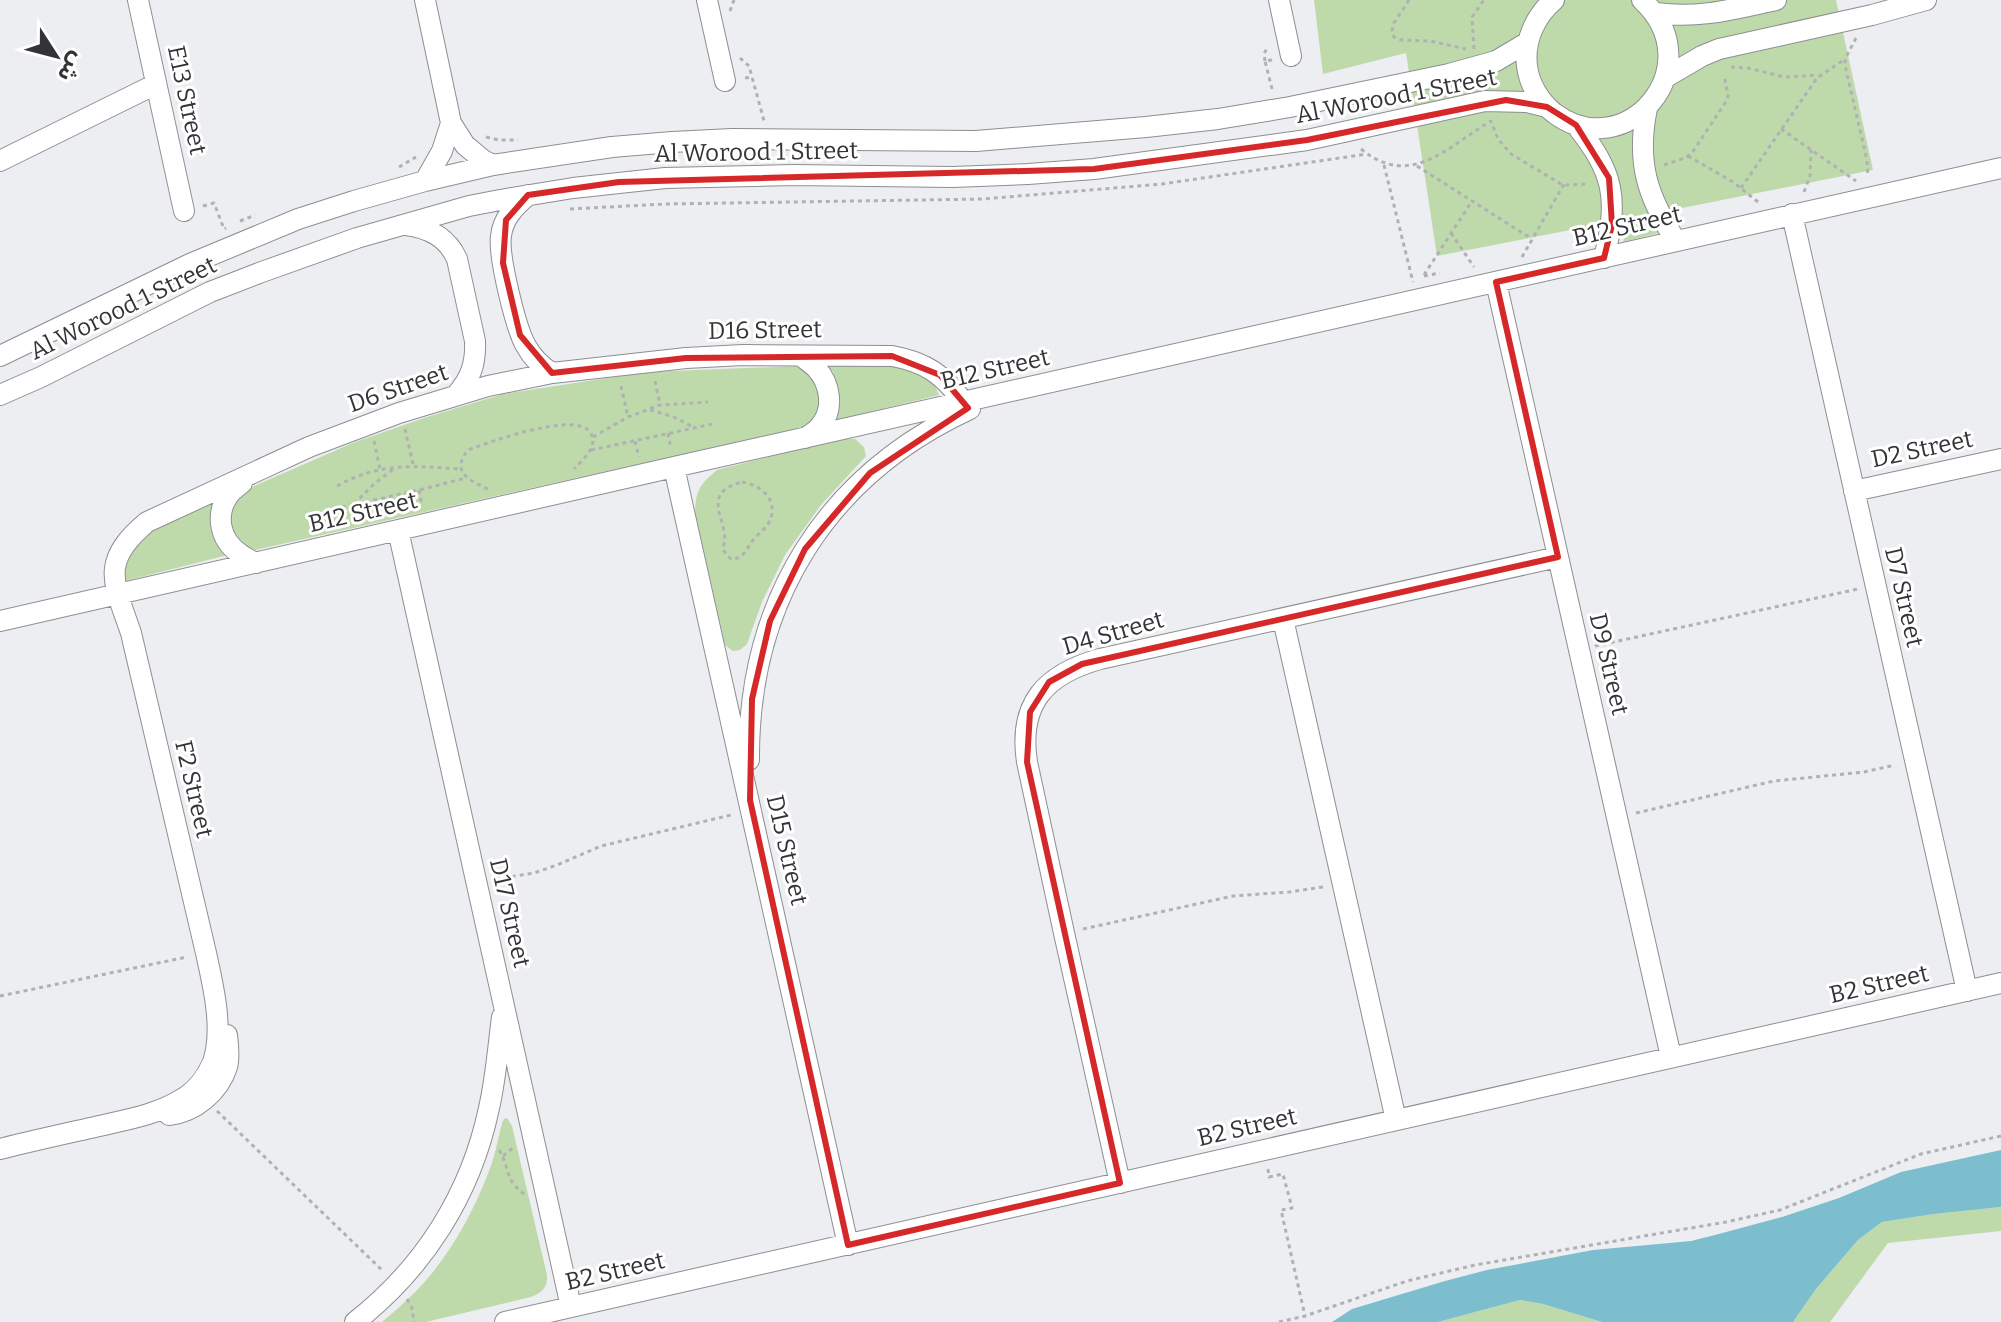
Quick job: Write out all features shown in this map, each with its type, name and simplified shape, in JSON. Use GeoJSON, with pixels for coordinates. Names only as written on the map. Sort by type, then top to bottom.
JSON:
{"type":"FeatureCollection","features":[{"type":"Feature","properties":{"kind":"street","name":"E13 Street"},"geometry":{"type":"LineString","coordinates":[[138,0],[184,211]]}},
{"type":"Feature","properties":{"kind":"street"},"geometry":{"type":"LineString","coordinates":[[425,0],[451,123],[465,145],[493,165]]}},
{"type":"Feature","properties":{"kind":"street"},"geometry":{"type":"LineString","coordinates":[[707,0],[725,81]]}},
{"type":"Feature","properties":{"kind":"street"},"geometry":{"type":"LineString","coordinates":[[1279,0],[1291,56]]}},
{"type":"Feature","properties":{"kind":"street"},"geometry":{"type":"LineString","coordinates":[[1649,7],[1674,16],[1712,14],[1776,0]]}},
{"type":"Feature","properties":{"kind":"street"},"geometry":{"type":"LineString","coordinates":[[1666,77],[1719,49],[1926,0]]}},
{"type":"Feature","properties":{"kind":"street"},"geometry":{"type":"LineString","coordinates":[[1551,1],[1539,15],[1528,42],[1527,65],[1533,88],[1547,107],[1565,120],[1595,128],[1614,126],[1632,119],[1659,94],[1666,77],[1669,55],[1666,33],[1649,7]]}},
{"type":"Feature","properties":{"kind":"street","name":"Al Worood 1 Street"},"geometry":{"type":"LineString","coordinates":[[0,356],[243,241],[312,215],[425,181],[493,165],[582,151],[672,142],[732,139],[976,141],[1189,122],[1290,107],[1449,74],[1496,61],[1528,42]]}},
{"type":"Feature","properties":{"kind":"street"},"geometry":{"type":"LineString","coordinates":[[0,161],[156,84]]}},
{"type":"Feature","properties":{"kind":"street","name":"Al Worood 1 Street"},"geometry":{"type":"LineString","coordinates":[[0,395],[210,292],[307,255],[469,206],[528,195],[619,182],[696,177],[953,177],[1041,173],[1266,146],[1348,132],[1485,101],[1516,101],[1547,107]]}},
{"type":"Feature","properties":{"kind":"street"},"geometry":{"type":"LineString","coordinates":[[1647,108],[1642,139],[1644,170],[1660,217],[1676,241]]}},
{"type":"Feature","properties":{"kind":"street"},"geometry":{"type":"LineString","coordinates":[[425,181],[442,151],[451,123]]}},
{"type":"Feature","properties":{"kind":"street"},"geometry":{"type":"LineString","coordinates":[[1576,125],[1601,159],[1609,178],[1612,225],[1604,258]]}},
{"type":"Feature","properties":{"kind":"street","name":"B12 Street"},"geometry":{"type":"LineString","coordinates":[[0,621],[256,563],[395,524],[673,460],[805,438],[2001,168]]}},
{"type":"Feature","properties":{"kind":"street"},"geometry":{"type":"LineString","coordinates":[[528,195],[515,206],[506,220],[501,236],[503,263],[520,335],[533,356],[552,373]]}},
{"type":"Feature","properties":{"kind":"street","name":"D7 Street"},"geometry":{"type":"LineString","coordinates":[[1792,214],[1967,991]]}},
{"type":"Feature","properties":{"kind":"street"},"geometry":{"type":"LineString","coordinates":[[406,225],[432,231],[452,249],[457,259],[476,354],[474,368],[457,394]]}},
{"type":"Feature","properties":{"kind":"street","name":"D9 Street"},"geometry":{"type":"LineString","coordinates":[[1506,280],[1558,557],[1671,1057]]}},
{"type":"Feature","properties":{"kind":"street","name":"D16 Street"},"geometry":{"type":"LineString","coordinates":[[552,373],[743,355],[892,356],[925,365],[952,386],[964,403]]}},
{"type":"Feature","properties":{"kind":"street"},"geometry":{"type":"LineString","coordinates":[[801,356],[816,368],[825,381],[829,396],[828,412],[821,426],[805,438]]}},
{"type":"Feature","properties":{"kind":"street","name":"D6 Street"},"geometry":{"type":"LineString","coordinates":[[116,595],[116,563],[133,533],[147,522],[354,429],[457,394],[552,373]]}},
{"type":"Feature","properties":{"kind":"street"},"geometry":{"type":"LineString","coordinates":[[751,805],[749,739],[759,659],[785,584],[805,549],[835,509],[870,473],[910,442],[1003,394]]}},
{"type":"Feature","properties":{"kind":"street","name":"D2 Street"},"geometry":{"type":"LineString","coordinates":[[1854,491],[2001,459]]}},
{"type":"Feature","properties":{"kind":"street","name":"D15 Street"},"geometry":{"type":"LineString","coordinates":[[673,460],[848,1245]]}},
{"type":"Feature","properties":{"kind":"street","name":"D6 Street"},"geometry":{"type":"LineString","coordinates":[[256,563],[238,553],[226,541],[220,526],[221,510],[228,495],[265,467]]}},
{"type":"Feature","properties":{"kind":"street","name":"D17 Street"},"geometry":{"type":"LineString","coordinates":[[395,524],[571,1307]]}},
{"type":"Feature","properties":{"kind":"street","name":"D4 Street"},"geometry":{"type":"LineString","coordinates":[[1120,1183],[1024,745],[1025,728],[1037,697],[1049,682],[1064,671],[1082,664],[1558,557]]}},
{"type":"Feature","properties":{"kind":"street","name":"F2 Street"},"geometry":{"type":"LineString","coordinates":[[116,595],[131,633],[229,1051],[219,1084],[193,1108],[176,1115],[137,1117]]}},
{"type":"Feature","properties":{"kind":"street"},"geometry":{"type":"LineString","coordinates":[[1283,619],[1396,1120]]}},
{"type":"Feature","properties":{"kind":"street","name":"B2 Street"},"geometry":{"type":"LineString","coordinates":[[505,1322],[2001,983]]}},
{"type":"Feature","properties":{"kind":"street","name":"F2 Street"},"geometry":{"type":"LineString","coordinates":[[0,1149],[137,1117],[182,1099],[205,1077],[212,1062],[216,1048],[215,996]]}},
{"type":"Feature","properties":{"kind":"street"},"geometry":{"type":"LineString","coordinates":[[355,1322],[397,1285],[435,1239],[454,1208],[481,1141],[490,1106],[504,1005]]}},
{"type":"Feature","properties":{"kind":"path"},"geometry":{"type":"LineString","coordinates":[[730,11],[734,0]]}},
{"type":"Feature","properties":{"kind":"path"},"geometry":{"type":"LineString","coordinates":[[1409,0],[1394,23],[1394,37],[1462,49],[1474,49],[1472,17],[1484,0]]}},
{"type":"Feature","properties":{"kind":"path"},"geometry":{"type":"LineString","coordinates":[[1741,188],[1817,78],[1845,59],[1872,15]]}},
{"type":"Feature","properties":{"kind":"path"},"geometry":{"type":"LineString","coordinates":[[738,56],[749,66],[764,123]]}},
{"type":"Feature","properties":{"kind":"path"},"geometry":{"type":"LineString","coordinates":[[1273,90],[1265,61],[1291,56]]}},
{"type":"Feature","properties":{"kind":"path"},"geometry":{"type":"LineString","coordinates":[[1845,59],[1867,160],[1867,189],[1875,196]]}},
{"type":"Feature","properties":{"kind":"path"},"geometry":{"type":"LineString","coordinates":[[1723,67],[1748,68],[1784,77],[1822,74]]}},
{"type":"Feature","properties":{"kind":"path"},"geometry":{"type":"LineString","coordinates":[[1661,166],[1688,156],[1727,100],[1724,75]]}},
{"type":"Feature","properties":{"kind":"path"},"geometry":{"type":"LineString","coordinates":[[725,81],[752,77]]}},
{"type":"Feature","properties":{"kind":"path"},"geometry":{"type":"LineString","coordinates":[[1348,132],[1358,147],[1384,163],[1402,166],[1415,165],[1442,154],[1491,121],[1498,139],[1511,154],[1564,184],[1588,183]]}},
{"type":"Feature","properties":{"kind":"path"},"geometry":{"type":"LineString","coordinates":[[1781,129],[1857,182],[1843,184]]}},
{"type":"Feature","properties":{"kind":"path"},"geometry":{"type":"LineString","coordinates":[[465,145],[474,132],[499,140],[522,140]]}},
{"type":"Feature","properties":{"kind":"path"},"geometry":{"type":"LineString","coordinates":[[397,168],[409,163],[426,145],[442,151]]}},
{"type":"Feature","properties":{"kind":"path"},"geometry":{"type":"LineString","coordinates":[[1811,150],[1810,176],[1804,192],[1817,189]]}},
{"type":"Feature","properties":{"kind":"path"},"geometry":{"type":"LineString","coordinates":[[1688,156],[1741,188],[1760,204],[1747,207]]}},
{"type":"Feature","properties":{"kind":"path"},"geometry":{"type":"LineString","coordinates":[[1384,163],[1415,289],[1412,301]]}},
{"type":"Feature","properties":{"kind":"path"},"geometry":{"type":"LineString","coordinates":[[1415,165],[1532,239]]}},
{"type":"Feature","properties":{"kind":"path"},"geometry":{"type":"LineString","coordinates":[[1506,280],[1564,184]]}},
{"type":"Feature","properties":{"kind":"path"},"geometry":{"type":"LineString","coordinates":[[1449,272],[1424,276],[1472,201]]}},
{"type":"Feature","properties":{"kind":"path"},"geometry":{"type":"LineString","coordinates":[[184,211],[214,203],[224,229],[256,214]]}},
{"type":"Feature","properties":{"kind":"path"},"geometry":{"type":"LineString","coordinates":[[1451,233],[1474,267]]}},
{"type":"Feature","properties":{"kind":"path"},"geometry":{"type":"LineString","coordinates":[[1522,256],[1536,253]]}},
{"type":"Feature","properties":{"kind":"path"},"geometry":{"type":"LineString","coordinates":[[654,378],[660,405]]}},
{"type":"Feature","properties":{"kind":"path"},"geometry":{"type":"LineString","coordinates":[[620,381],[628,417]]}},
{"type":"Feature","properties":{"kind":"path"},"geometry":{"type":"LineString","coordinates":[[593,437],[628,417],[660,405],[708,402]]}},
{"type":"Feature","properties":{"kind":"path"},"geometry":{"type":"LineString","coordinates":[[647,409],[695,428]]}},
{"type":"Feature","properties":{"kind":"path"},"geometry":{"type":"LineString","coordinates":[[590,451],[713,424]]}},
{"type":"Feature","properties":{"kind":"path"},"geometry":{"type":"LineString","coordinates":[[498,493],[466,478],[461,469],[468,450],[516,433],[574,425],[586,428],[593,437],[593,444],[573,469]]}},
{"type":"Feature","properties":{"kind":"path"},"geometry":{"type":"LineString","coordinates":[[405,429],[413,466]]}},
{"type":"Feature","properties":{"kind":"path"},"geometry":{"type":"LineString","coordinates":[[668,433],[673,460]]}},
{"type":"Feature","properties":{"kind":"path"},"geometry":{"type":"LineString","coordinates":[[374,440],[380,469]]}},
{"type":"Feature","properties":{"kind":"path"},"geometry":{"type":"LineString","coordinates":[[635,440],[640,461]]}},
{"type":"Feature","properties":{"kind":"path"},"geometry":{"type":"LineString","coordinates":[[337,486],[356,475],[398,466],[461,469]]}},
{"type":"Feature","properties":{"kind":"path"},"geometry":{"type":"LineString","coordinates":[[354,504],[398,466]]}},
{"type":"Feature","properties":{"kind":"path"},"geometry":{"type":"LineString","coordinates":[[342,507],[466,478]]}},
{"type":"Feature","properties":{"kind":"path"},"geometry":{"type":"LineString","coordinates":[[742,482],[762,489],[772,507],[766,527],[749,547],[737,559],[726,556],[723,550],[725,532],[718,509],[718,502],[726,489],[742,482]]}},
{"type":"Feature","properties":{"kind":"path"},"geometry":{"type":"LineString","coordinates":[[419,490],[423,510]]}},
{"type":"Feature","properties":{"kind":"path"},"geometry":{"type":"LineString","coordinates":[[387,497],[395,524]]}},
{"type":"Feature","properties":{"kind":"path"},"geometry":{"type":"LineString","coordinates":[[1580,649],[1874,586]]}},
{"type":"Feature","properties":{"kind":"path"},"geometry":{"type":"LineString","coordinates":[[1617,817],[1774,781],[1864,772],[1914,759]]}},
{"type":"Feature","properties":{"kind":"path"},"geometry":{"type":"LineString","coordinates":[[477,882],[534,873],[601,846],[751,805]]}},
{"type":"Feature","properties":{"kind":"path"},"geometry":{"type":"LineString","coordinates":[[1064,933],[1214,899],[1307,890],[1342,883]]}},
{"type":"Feature","properties":{"kind":"path"},"geometry":{"type":"LineString","coordinates":[[0,996],[206,953]]}},
{"type":"Feature","properties":{"kind":"path"},"geometry":{"type":"LineString","coordinates":[[205,1099],[397,1285],[412,1308],[414,1322]]}},
{"type":"Feature","properties":{"kind":"path"},"geometry":{"type":"LineString","coordinates":[[1279,1322],[1407,1281],[1461,1268],[1780,1210],[1921,1154],[2001,1136]]}},
{"type":"Feature","properties":{"kind":"path"},"geometry":{"type":"LineString","coordinates":[[481,1141],[499,1150],[506,1172],[517,1188],[549,1206]]}},
{"type":"Feature","properties":{"kind":"path"},"geometry":{"type":"LineString","coordinates":[[1263,1151],[1269,1177],[1283,1174],[1292,1208],[1281,1210],[1305,1316]]}},
{"type":"Feature","properties":{"kind":"highlighted area"},"geometry":{"type":"Polygon","coordinates":[[[1506,100],[1547,107],[1576,125],[1609,178],[1612,225],[1604,258],[1496,282],[1558,557],[1082,664],[1049,682],[1030,712],[1027,762],[1120,1183],[848,1245],[750,800],[752,699],[770,621],[805,549],[870,473],[968,408],[940,375],[892,356],[686,358],[552,373],[520,335],[503,263],[506,220],[528,195],[619,182],[1094,169],[1307,140],[1506,100]]]}},
{"type":"Feature","properties":{"kind":"green space"},"geometry":{"type":"Polygon","coordinates":[[[1314,0],[1836,0],[1873,170],[1647,215],[1659,233],[1623,242],[1627,219],[1437,256],[1406,53],[1323,74],[1314,0]]]}},
{"type":"Feature","properties":{"kind":"green space"},"geometry":{"type":"Polygon","coordinates":[[[818,359],[913,367],[933,381],[939,395],[833,421],[839,409],[839,395],[833,372],[818,359]]]}},
{"type":"Feature","properties":{"kind":"green space"},"geometry":{"type":"Polygon","coordinates":[[[799,366],[815,383],[821,404],[815,420],[804,427],[255,550],[235,540],[227,522],[231,505],[254,486],[355,442],[503,394],[646,372],[799,366]]]}},
{"type":"Feature","properties":{"kind":"green space"},"geometry":{"type":"Polygon","coordinates":[[[839,439],[855,439],[864,447],[866,456],[821,505],[785,555],[762,602],[747,644],[733,651],[725,645],[695,512],[700,488],[717,470],[839,439]]]}},
{"type":"Feature","properties":{"kind":"green space"},"geometry":{"type":"Polygon","coordinates":[[[220,494],[212,526],[228,555],[125,581],[124,563],[138,539],[220,494]]]}},
{"type":"Feature","properties":{"kind":"green space"},"geometry":{"type":"Polygon","coordinates":[[[507,1118],[512,1126],[547,1275],[545,1286],[531,1297],[426,1322],[382,1322],[435,1270],[466,1222],[493,1159],[502,1123],[507,1118]]]}},
{"type":"Feature","properties":{"kind":"green space"},"geometry":{"type":"Polygon","coordinates":[[[2001,1207],[2001,1231],[1888,1243],[1830,1322],[1793,1322],[1816,1289],[1858,1240],[1882,1222],[2001,1207]]]}},
{"type":"Feature","properties":{"kind":"green space"},"geometry":{"type":"Polygon","coordinates":[[[1520,1300],[1602,1322],[1438,1322],[1520,1300]]]}},
{"type":"Feature","properties":{"kind":"water"},"geometry":{"type":"Polygon","coordinates":[[[2001,1150],[2001,1207],[1882,1222],[1858,1240],[1816,1289],[1793,1322],[1602,1322],[1520,1300],[1438,1322],[1332,1322],[1352,1309],[1487,1270],[1593,1250],[1691,1241],[1782,1217],[1901,1172],[2001,1150]]]}}]}
